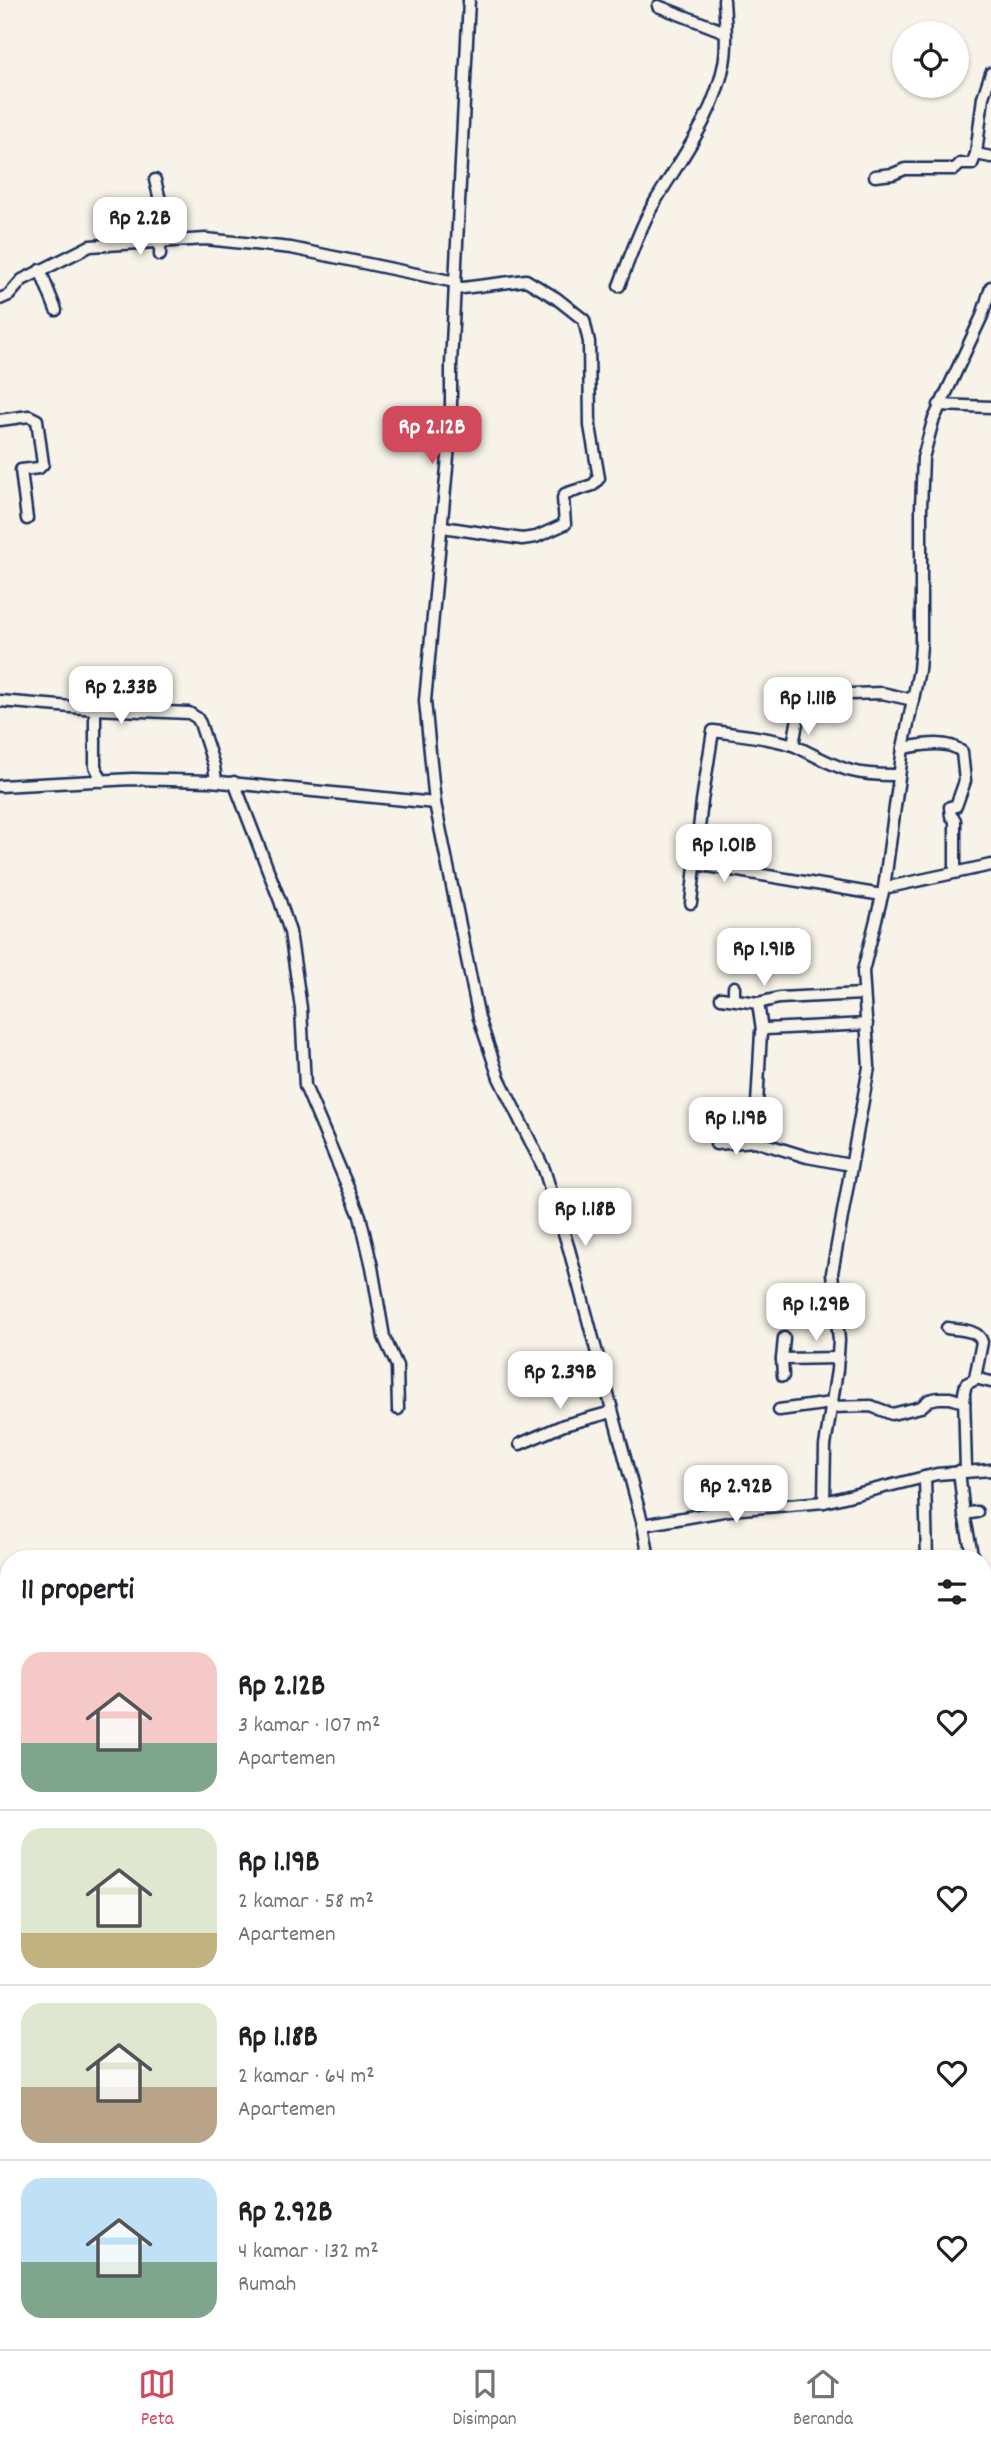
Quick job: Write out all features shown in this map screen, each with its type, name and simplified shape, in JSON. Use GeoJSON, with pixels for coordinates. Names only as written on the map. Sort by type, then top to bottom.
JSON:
{"type":"FeatureCollection","features":[{"type":"Feature","properties":{"kind":"street"},"geometry":{"type":"LineString","coordinates":[[470,0],[455,286],[451,425],[425,701],[435,803],[478,1018],[497,1074],[544,1169],[569,1249],[647,1550]]}},
{"type":"Feature","properties":{"kind":"street"},"geometry":{"type":"LineString","coordinates":[[619,286],[639,234],[653,207],[708,115],[725,61],[724,0]]}},
{"type":"Feature","properties":{"kind":"street"},"geometry":{"type":"LineString","coordinates":[[658,6],[725,32]]}},
{"type":"Feature","properties":{"kind":"street"},"geometry":{"type":"LineString","coordinates":[[875,176],[893,174],[905,169],[955,169],[960,164],[972,164],[976,154],[982,97],[991,73]]}},
{"type":"Feature","properties":{"kind":"street"},"geometry":{"type":"LineString","coordinates":[[976,154],[991,157]]}},
{"type":"Feature","properties":{"kind":"street"},"geometry":{"type":"LineString","coordinates":[[155,180],[161,200],[160,255]]}},
{"type":"Feature","properties":{"kind":"street"},"geometry":{"type":"LineString","coordinates":[[0,299],[11,293],[22,280],[90,246],[206,239],[291,248],[455,286],[526,280],[556,298],[584,320],[589,342],[590,426],[599,478],[593,485],[565,494],[565,524],[536,537],[522,539],[443,527]]}},
{"type":"Feature","properties":{"kind":"street"},"geometry":{"type":"LineString","coordinates":[[40,270],[56,310]]}},
{"type":"Feature","properties":{"kind":"street"},"geometry":{"type":"LineString","coordinates":[[824,1502],[825,1446],[839,1338],[832,1278],[869,1067],[863,993],[865,958],[883,891],[921,645],[922,461],[939,405],[986,316],[991,287]]}},
{"type":"Feature","properties":{"kind":"street"},"geometry":{"type":"LineString","coordinates":[[939,405],[991,407]]}},
{"type":"Feature","properties":{"kind":"street"},"geometry":{"type":"LineString","coordinates":[[0,420],[29,416],[37,420],[43,464],[39,468],[21,470],[27,519]]}},
{"type":"Feature","properties":{"kind":"street"},"geometry":{"type":"LineString","coordinates":[[793,745],[800,707],[812,704],[819,695],[883,693],[913,700]]}},
{"type":"Feature","properties":{"kind":"street"},"geometry":{"type":"LineString","coordinates":[[0,701],[193,715],[208,741],[216,781]]}},
{"type":"Feature","properties":{"kind":"street"},"geometry":{"type":"LineString","coordinates":[[95,709],[95,766],[102,781]]}},
{"type":"Feature","properties":{"kind":"street"},"geometry":{"type":"LineString","coordinates":[[691,903],[702,801],[713,732],[793,745],[847,772],[874,776],[899,775]]}},
{"type":"Feature","properties":{"kind":"street"},"geometry":{"type":"LineString","coordinates":[[903,748],[938,745],[954,747],[962,752],[965,781],[956,806],[950,807],[951,816],[955,820],[955,872]]}},
{"type":"Feature","properties":{"kind":"street"},"geometry":{"type":"LineString","coordinates":[[0,786],[102,781],[216,781],[435,803]]}},
{"type":"Feature","properties":{"kind":"street"},"geometry":{"type":"LineString","coordinates":[[234,782],[277,891],[290,932],[300,1008],[304,1086],[360,1216],[384,1338],[397,1367],[398,1409]]}},
{"type":"Feature","properties":{"kind":"street"},"geometry":{"type":"LineString","coordinates":[[696,864],[883,891],[991,865]]}},
{"type":"Feature","properties":{"kind":"street"},"geometry":{"type":"LineString","coordinates":[[734,987],[734,999]]}},
{"type":"Feature","properties":{"kind":"street"},"geometry":{"type":"LineString","coordinates":[[721,998],[758,1003],[779,998],[863,993]]}},
{"type":"Feature","properties":{"kind":"street"},"geometry":{"type":"LineString","coordinates":[[755,1141],[762,1030],[758,1003]]}},
{"type":"Feature","properties":{"kind":"street"},"geometry":{"type":"LineString","coordinates":[[762,1030],[867,1024]]}},
{"type":"Feature","properties":{"kind":"street"},"geometry":{"type":"LineString","coordinates":[[716,1144],[755,1141],[807,1157],[850,1165]]}},
{"type":"Feature","properties":{"kind":"street"},"geometry":{"type":"LineString","coordinates":[[947,1328],[976,1333],[981,1337],[976,1379]]}},
{"type":"Feature","properties":{"kind":"street"},"geometry":{"type":"LineString","coordinates":[[783,1376],[784,1338]]}},
{"type":"Feature","properties":{"kind":"street"},"geometry":{"type":"LineString","coordinates":[[782,1359],[838,1358]]}},
{"type":"Feature","properties":{"kind":"street"},"geometry":{"type":"LineString","coordinates":[[971,1550],[964,1514],[962,1471],[965,1385],[976,1379],[991,1382]]}},
{"type":"Feature","properties":{"kind":"street"},"geometry":{"type":"LineString","coordinates":[[779,1410],[830,1405],[871,1406],[892,1414],[921,1407],[929,1400],[938,1398],[964,1402]]}},
{"type":"Feature","properties":{"kind":"street"},"geometry":{"type":"LineString","coordinates":[[520,1444],[564,1425],[612,1412]]}},
{"type":"Feature","properties":{"kind":"street"},"geometry":{"type":"LineString","coordinates":[[643,1525],[729,1510],[824,1502],[925,1477],[991,1470]]}},
{"type":"Feature","properties":{"kind":"street"},"geometry":{"type":"LineString","coordinates":[[925,1477],[927,1550]]}},
{"type":"Feature","properties":{"kind":"street"},"geometry":{"type":"LineString","coordinates":[[964,1514],[977,1512]]}}]}
